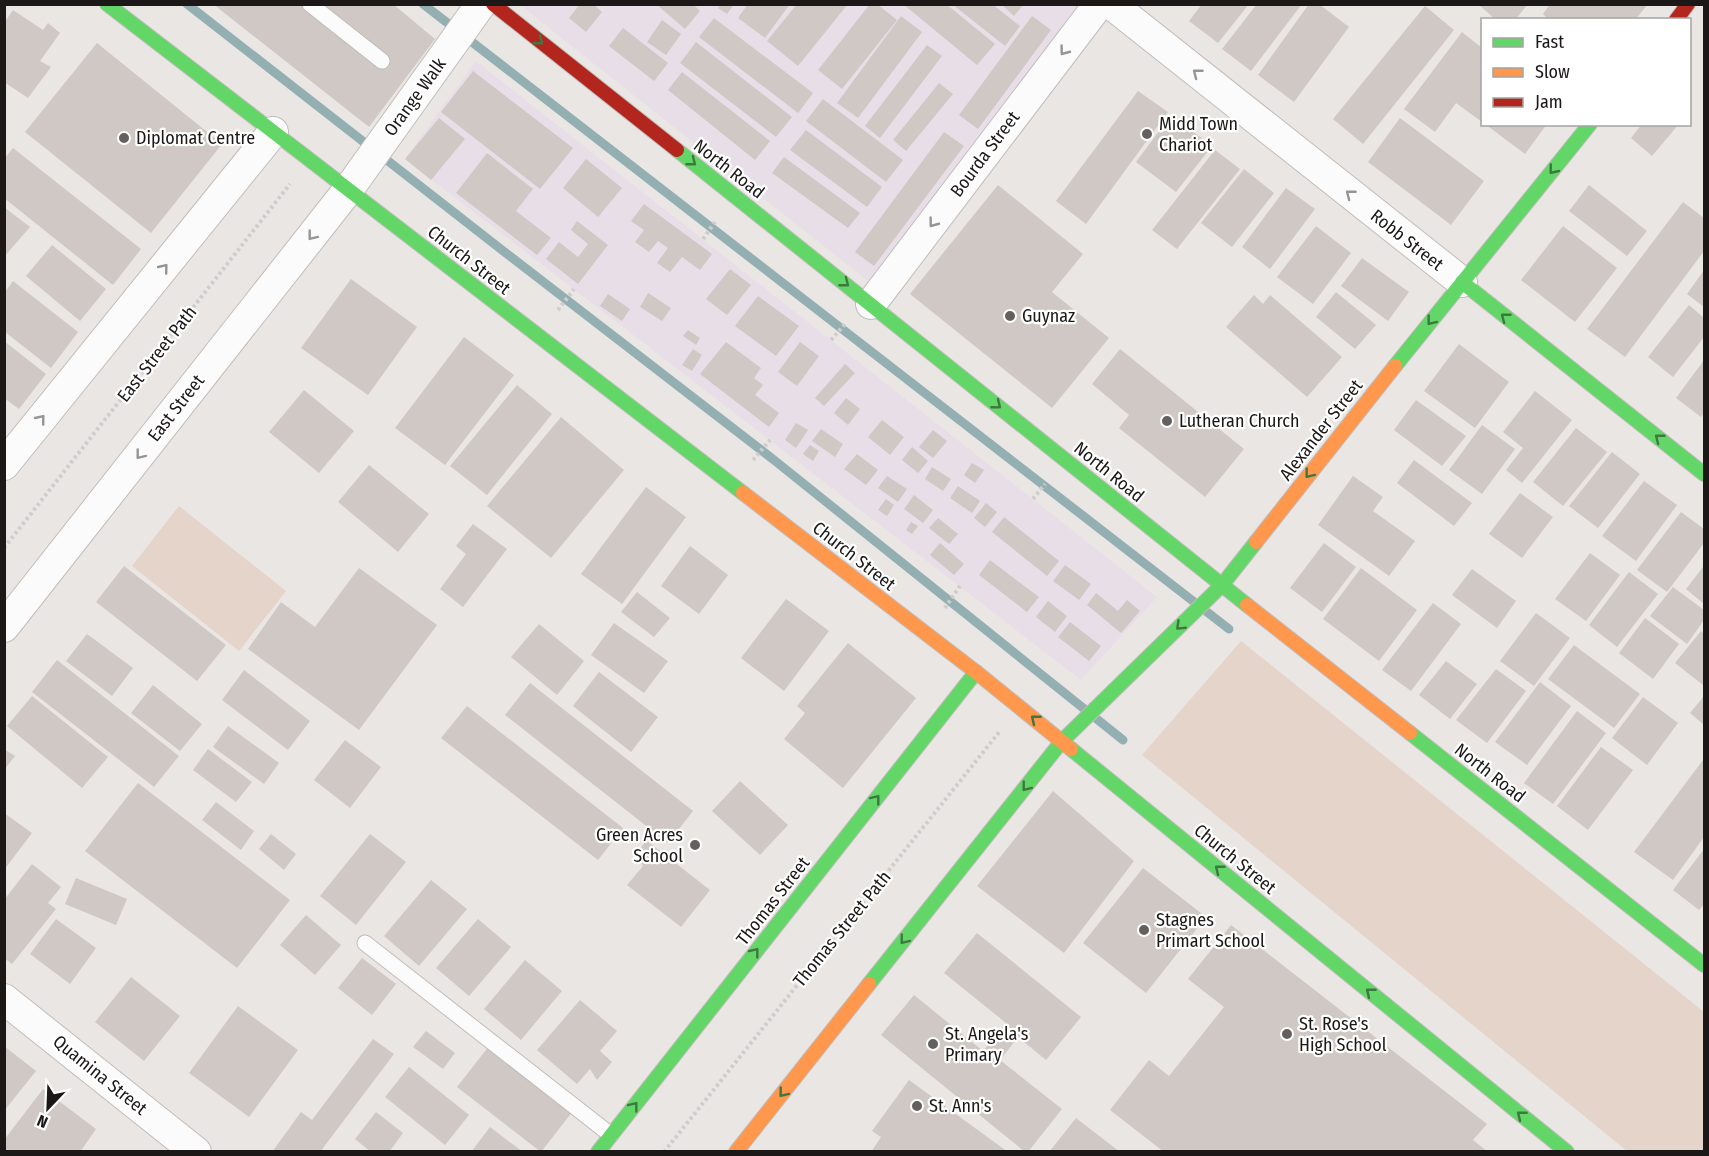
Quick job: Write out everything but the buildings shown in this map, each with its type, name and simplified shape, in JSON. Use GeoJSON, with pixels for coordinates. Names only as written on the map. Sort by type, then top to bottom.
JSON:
{"type":"FeatureCollection","features":[{"type":"Feature","properties":{"kind":"street","name":"Church Street"},"geometry":{"type":"LineString","coordinates":[[107,4],[976,672],[1567,1152]]}},
{"type":"Feature","properties":{"kind":"street","name":"Orange Walk"},"geometry":{"type":"LineString","coordinates":[[348,190],[481,4]]}},
{"type":"Feature","properties":{"kind":"street","name":"North Road"},"geometry":{"type":"LineString","coordinates":[[493,4],[1222,585],[1704,964]]}},
{"type":"Feature","properties":{"kind":"street","name":"Bourda Street"},"geometry":{"type":"LineString","coordinates":[[871,304],[1099,4]]}},
{"type":"Feature","properties":{"kind":"street","name":"Robb Street"},"geometry":{"type":"LineString","coordinates":[[1111,4],[1704,474]]}},
{"type":"Feature","properties":{"kind":"street"},"geometry":{"type":"LineString","coordinates":[[1678,18],[1688,4]]}},
{"type":"Feature","properties":{"kind":"street","name":"Alexander Street"},"geometry":{"type":"LineString","coordinates":[[1062,741],[1222,585],[1588,126]]}},
{"type":"Feature","properties":{"kind":"street"},"geometry":{"type":"LineString","coordinates":[[4,465],[273,132]]}},
{"type":"Feature","properties":{"kind":"street","name":"East Street"},"geometry":{"type":"LineString","coordinates":[[4,627],[348,190]]}},
{"type":"Feature","properties":{"kind":"street","name":"Thomas Street"},"geometry":{"type":"LineString","coordinates":[[598,1152],[976,672]]}},
{"type":"Feature","properties":{"kind":"street"},"geometry":{"type":"LineString","coordinates":[[736,1152],[1062,741]]}},
{"type":"Feature","properties":{"kind":"street","name":"Quamina Street"},"geometry":{"type":"LineString","coordinates":[[4,999],[196,1152]]}},
{"type":"Feature","properties":{"kind":"lane"},"geometry":{"type":"LineString","coordinates":[[310,4],[382,61]]}},
{"type":"Feature","properties":{"kind":"lane"},"geometry":{"type":"LineString","coordinates":[[365,943],[611,1135]]}},
{"type":"Feature","properties":{"kind":"path","name":"East Street Path"},"geometry":{"type":"LineString","coordinates":[[4,548],[309,160]]}},
{"type":"Feature","properties":{"kind":"path"},"geometry":{"type":"LineString","coordinates":[[703,239],[719,217]]}},
{"type":"Feature","properties":{"kind":"path"},"geometry":{"type":"LineString","coordinates":[[555,314],[574,289]]}},
{"type":"Feature","properties":{"kind":"path"},"geometry":{"type":"LineString","coordinates":[[831,340],[847,321]]}},
{"type":"Feature","properties":{"kind":"path"},"geometry":{"type":"LineString","coordinates":[[752,462],[770,440]]}},
{"type":"Feature","properties":{"kind":"path"},"geometry":{"type":"LineString","coordinates":[[1033,499],[1051,476]]}},
{"type":"Feature","properties":{"kind":"path"},"geometry":{"type":"LineString","coordinates":[[943,612],[960,586]]}},
{"type":"Feature","properties":{"kind":"path","name":"Thomas Street Path"},"geometry":{"type":"LineString","coordinates":[[664,1152],[1019,707]]}},
{"type":"Feature","properties":{"kind":"shaded area"},"geometry":{"type":"Polygon","coordinates":[[[1078,4],[1082,8],[868,281],[520,5],[1078,4]]]}},
{"type":"Feature","properties":{"kind":"shaded area"},"geometry":{"type":"Polygon","coordinates":[[[476,61],[1157,597],[1081,680],[405,159],[476,61]]]}},
{"type":"Feature","properties":{"kind":"shaded area"},"geometry":{"type":"Polygon","coordinates":[[[179,506],[286,591],[239,651],[132,566],[179,506]]]}},
{"type":"Feature","properties":{"kind":"shaded area"},"geometry":{"type":"Polygon","coordinates":[[[1241,641],[1704,1012],[1704,1151],[1627,1151],[1142,755],[1241,641]]]}},
{"type":"Feature","properties":{"kind":"waterway"},"geometry":{"type":"LineString","coordinates":[[187,4],[774,460],[1123,740]]}},
{"type":"Feature","properties":{"kind":"waterway"},"geometry":{"type":"LineString","coordinates":[[423,4],[1229,629]]}},
{"type":"Feature","properties":{"kind":"traffic: fast"},"geometry":{"type":"LineString","coordinates":[[107,4],[743,493]]}},
{"type":"Feature","properties":{"kind":"traffic: fast"},"geometry":{"type":"LineString","coordinates":[[1395,366],[1588,126]]}},
{"type":"Feature","properties":{"kind":"traffic: fast"},"geometry":{"type":"LineString","coordinates":[[677,150],[1247,605]]}},
{"type":"Feature","properties":{"kind":"traffic: fast"},"geometry":{"type":"LineString","coordinates":[[1462,282],[1704,474]]}},
{"type":"Feature","properties":{"kind":"traffic: fast"},"geometry":{"type":"LineString","coordinates":[[869,984],[1062,741],[1222,585],[1256,542]]}},
{"type":"Feature","properties":{"kind":"traffic: fast"},"geometry":{"type":"LineString","coordinates":[[598,1152],[976,672]]}},
{"type":"Feature","properties":{"kind":"traffic: fast"},"geometry":{"type":"LineString","coordinates":[[1410,733],[1704,965]]}},
{"type":"Feature","properties":{"kind":"traffic: fast"},"geometry":{"type":"LineString","coordinates":[[1071,749],[1567,1152]]}},
{"type":"Feature","properties":{"kind":"traffic: slow"},"geometry":{"type":"LineString","coordinates":[[1256,542],[1395,366]]}},
{"type":"Feature","properties":{"kind":"traffic: slow"},"geometry":{"type":"LineString","coordinates":[[743,493],[976,672],[1071,749]]}},
{"type":"Feature","properties":{"kind":"traffic: slow"},"geometry":{"type":"LineString","coordinates":[[1247,605],[1410,733]]}},
{"type":"Feature","properties":{"kind":"traffic: slow"},"geometry":{"type":"LineString","coordinates":[[736,1152],[869,984]]}},
{"type":"Feature","properties":{"kind":"traffic: jam"},"geometry":{"type":"LineString","coordinates":[[493,4],[677,150]]}},
{"type":"Feature","properties":{"kind":"traffic: jam"},"geometry":{"type":"LineString","coordinates":[[1678,18],[1688,4]]}},
{"type":"Feature","properties":{"kind":"place","name":"Midd Town Chariot"},"geometry":{"type":"Point","coordinates":[1147,134]}},
{"type":"Feature","properties":{"kind":"place","name":"Diplomat Centre"},"geometry":{"type":"Point","coordinates":[124,138]}},
{"type":"Feature","properties":{"kind":"place","name":"Guynaz"},"geometry":{"type":"Point","coordinates":[1010,316]}},
{"type":"Feature","properties":{"kind":"place","name":"Lutheran Church"},"geometry":{"type":"Point","coordinates":[1167,421]}},
{"type":"Feature","properties":{"kind":"place","name":"Green Acres School"},"geometry":{"type":"Point","coordinates":[695,845]}},
{"type":"Feature","properties":{"kind":"place","name":"Stagnes Primart School"},"geometry":{"type":"Point","coordinates":[1144,930]}},
{"type":"Feature","properties":{"kind":"place","name":"St. Rose's High School"},"geometry":{"type":"Point","coordinates":[1287,1034]}},
{"type":"Feature","properties":{"kind":"place","name":"St. Angela's Primary"},"geometry":{"type":"Point","coordinates":[933,1044]}},
{"type":"Feature","properties":{"kind":"place","name":"St. Ann's"},"geometry":{"type":"Point","coordinates":[917,1106]}}]}
